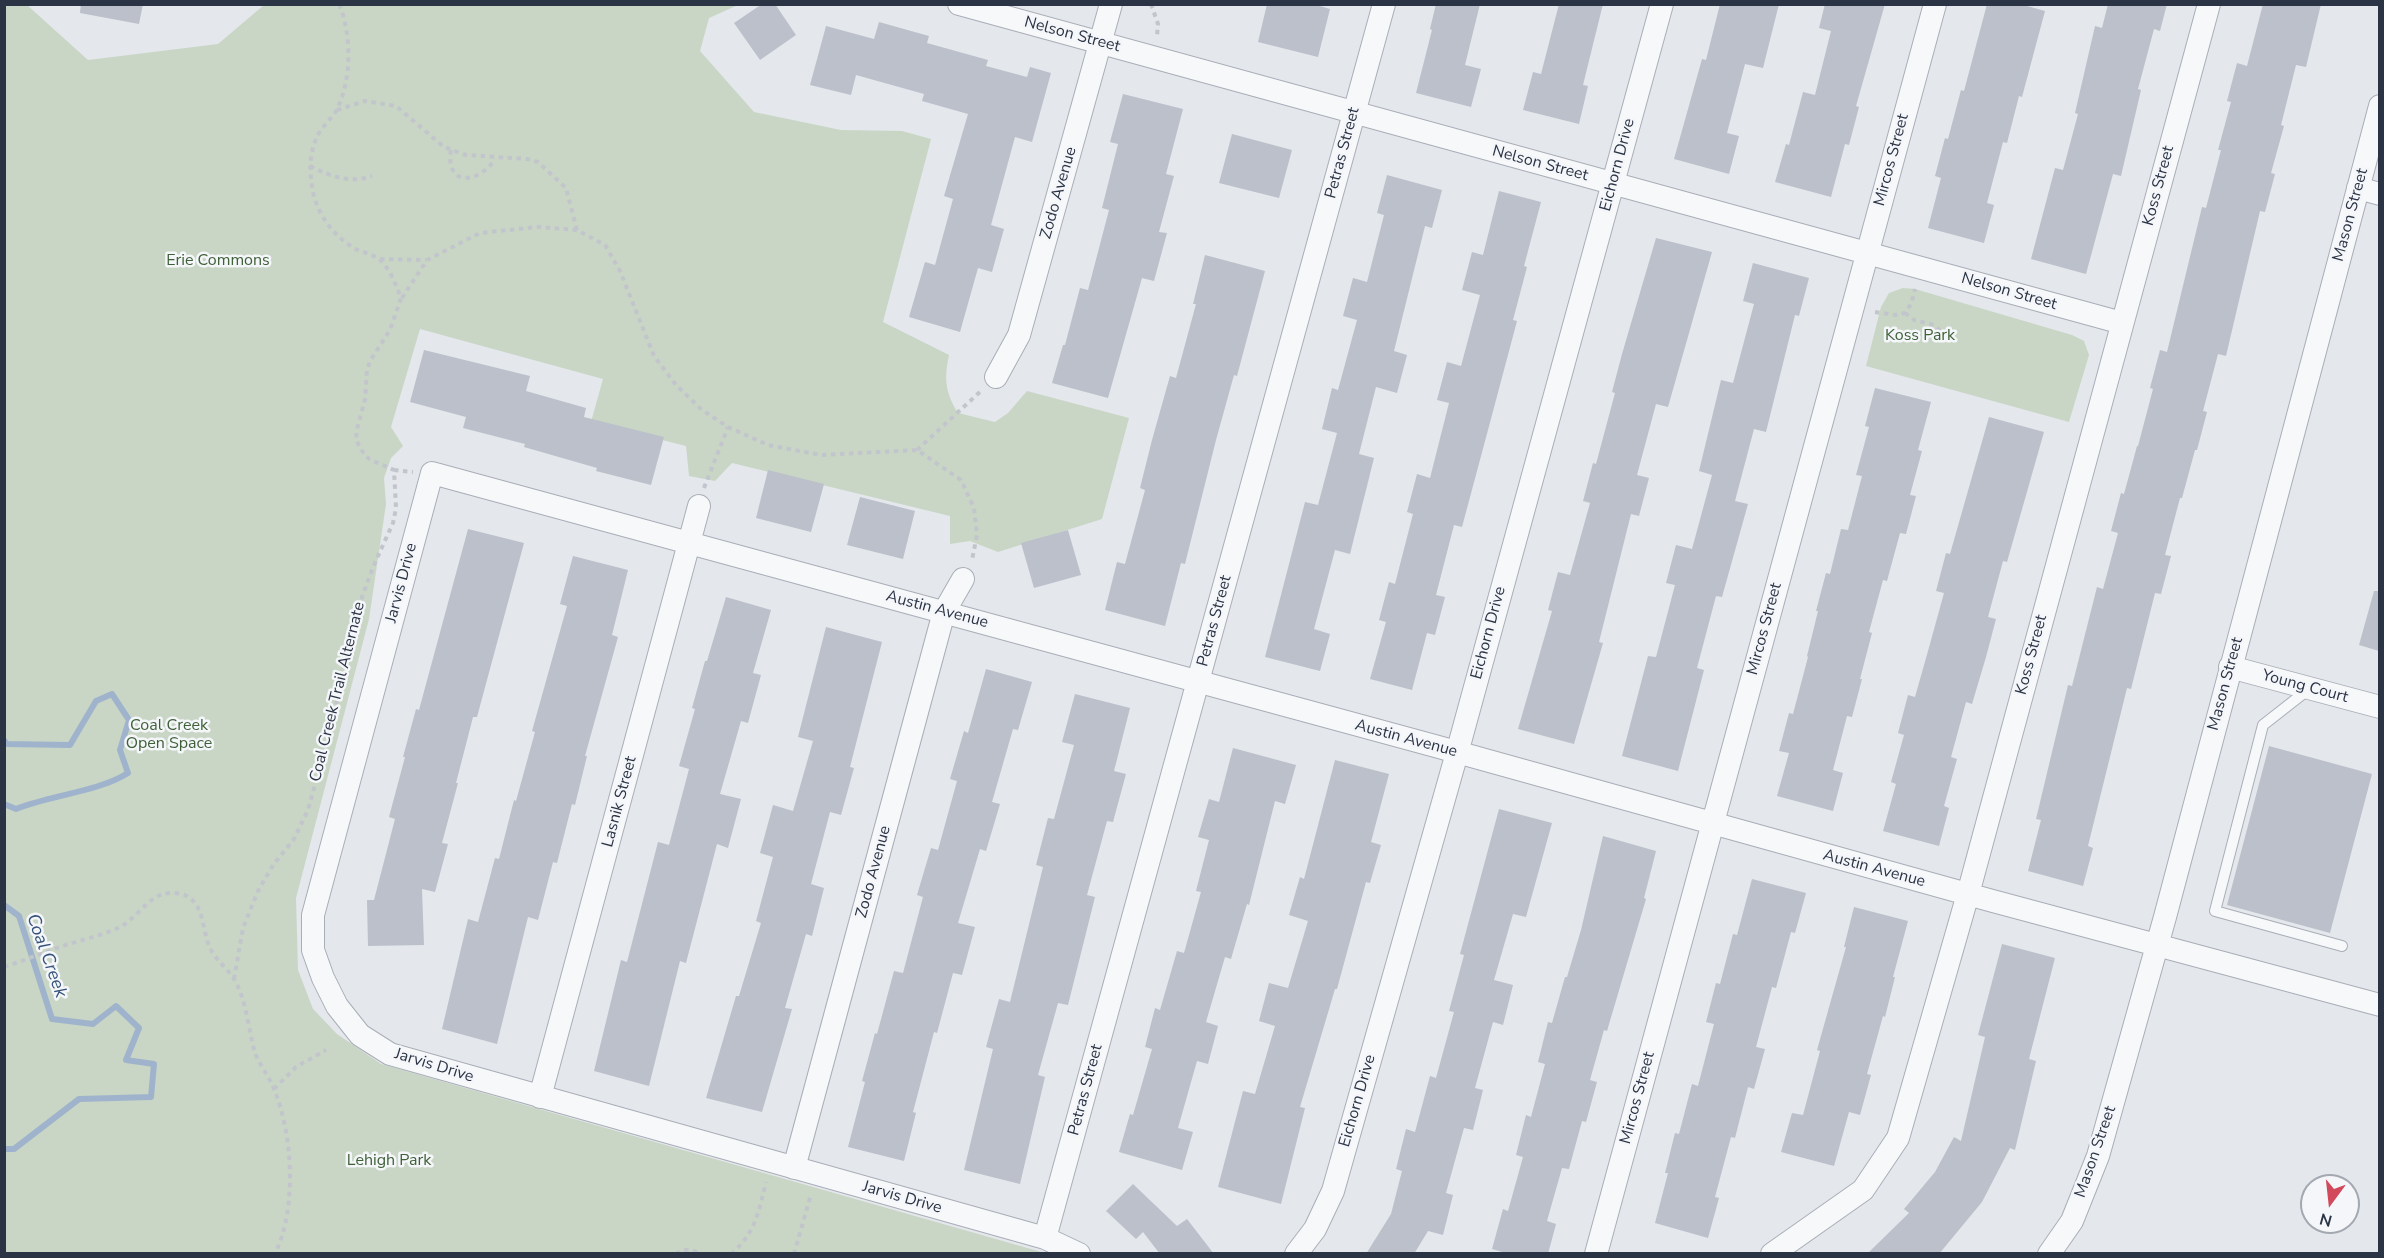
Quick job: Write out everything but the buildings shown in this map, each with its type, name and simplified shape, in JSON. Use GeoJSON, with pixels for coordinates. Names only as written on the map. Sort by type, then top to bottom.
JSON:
{"type":"FeatureCollection","features":[{"type":"Feature","properties":{"kind":"street","name":"Nelson Street"},"geometry":{"type":"LineString","coordinates":[[959,4],[2122,323]]}},
{"type":"Feature","properties":{"kind":"street","name":"Zodo Avenue"},"geometry":{"type":"LineString","coordinates":[[996,377],[1019,336],[1111,4]]}},
{"type":"Feature","properties":{"kind":"street","name":"Petras Street"},"geometry":{"type":"LineString","coordinates":[[1045,1238],[1384,4]]}},
{"type":"Feature","properties":{"kind":"street","name":"Eichorn Drive"},"geometry":{"type":"LineString","coordinates":[[1296,1254],[1315,1229],[1332,1191],[1457,753],[1662,4]]}},
{"type":"Feature","properties":{"kind":"street","name":"Mircos Street"},"geometry":{"type":"LineString","coordinates":[[1596,1254],[1935,4]]}},
{"type":"Feature","properties":{"kind":"street","name":"Koss Street"},"geometry":{"type":"LineString","coordinates":[[1772,1254],[1863,1190],[1898,1138],[1968,894],[2209,4]]}},
{"type":"Feature","properties":{"kind":"street","name":"Mason Street"},"geometry":{"type":"LineString","coordinates":[[2049,1254],[2072,1221],[2098,1156],[2157,946],[2230,667],[2369,191],[2379,106]]}},
{"type":"Feature","properties":{"kind":"street","name":"Austin Avenue"},"geometry":{"type":"LineString","coordinates":[[432,473],[2379,1005]]}},
{"type":"Feature","properties":{"kind":"street","name":"Jarvis Drive"},"geometry":{"type":"LineString","coordinates":[[432,473],[313,915],[313,950],[323,978],[337,1006],[360,1035],[390,1054],[1045,1238],[1079,1254]]}},
{"type":"Feature","properties":{"kind":"street","name":"Lasnik Street"},"geometry":{"type":"LineString","coordinates":[[540,1097],[699,506]]}},
{"type":"Feature","properties":{"kind":"street","name":"Zodo Avenue"},"geometry":{"type":"LineString","coordinates":[[794,1168],[944,612],[963,579]]}},
{"type":"Feature","properties":{"kind":"street","name":"Young Court"},"geometry":{"type":"LineString","coordinates":[[2230,667],[2379,706]]}},
{"type":"Feature","properties":{"kind":"lane"},"geometry":{"type":"LineString","coordinates":[[2309,689],[2263,725],[2215,911],[2342,945]]}},
{"type":"Feature","properties":{"kind":"path"},"geometry":{"type":"LineString","coordinates":[[339,4],[346,22],[349,55],[345,82],[336,110],[319,132],[312,150],[310,165],[312,188],[317,207],[346,243],[379,259],[427,260],[480,233],[538,226],[577,230],[605,245],[620,271],[654,356],[676,385],[702,410],[728,427],[768,445],[821,455],[917,450],[961,480],[974,508],[977,535],[975,554],[963,579]]}},
{"type":"Feature","properties":{"kind":"path"},"geometry":{"type":"LineString","coordinates":[[1151,4],[1158,24],[1157,36]]}},
{"type":"Feature","properties":{"kind":"path"},"geometry":{"type":"LineString","coordinates":[[336,110],[365,101],[396,106],[444,147],[451,150],[466,155],[527,159],[538,162],[566,188],[577,230]]}},
{"type":"Feature","properties":{"kind":"path"},"geometry":{"type":"LineString","coordinates":[[451,150],[451,168],[455,174],[463,178],[472,178],[481,174],[490,168],[496,158]]}},
{"type":"Feature","properties":{"kind":"path"},"geometry":{"type":"LineString","coordinates":[[310,165],[335,177],[349,180],[372,176]]}},
{"type":"Feature","properties":{"kind":"path"},"geometry":{"type":"LineString","coordinates":[[379,259],[393,278],[401,298]]}},
{"type":"Feature","properties":{"kind":"path"},"geometry":{"type":"LineString","coordinates":[[401,298],[427,260]]}},
{"type":"Feature","properties":{"kind":"path"},"geometry":{"type":"LineString","coordinates":[[1875,312],[1895,315],[1905,313],[1911,304],[1915,289]]}},
{"type":"Feature","properties":{"kind":"path","name":"Coal Creek Trail Alternate"},"geometry":{"type":"LineString","coordinates":[[234,979],[243,928],[258,891],[273,865],[294,839],[308,810],[333,719],[352,625],[373,567],[393,524],[396,508],[394,470],[369,459],[361,450],[356,439],[367,370],[370,361],[390,330],[401,298]]}},
{"type":"Feature","properties":{"kind":"path"},"geometry":{"type":"LineString","coordinates":[[1905,313],[1914,320],[1934,325],[1946,336]]}},
{"type":"Feature","properties":{"kind":"path"},"geometry":{"type":"LineString","coordinates":[[917,450],[996,377]]}},
{"type":"Feature","properties":{"kind":"path"},"geometry":{"type":"LineString","coordinates":[[699,506],[728,427]]}},
{"type":"Feature","properties":{"kind":"path"},"geometry":{"type":"LineString","coordinates":[[4,967],[120,927],[152,898],[165,892],[182,894],[194,900],[202,915],[205,934],[211,950],[234,979],[245,1010],[256,1056],[274,1089],[288,1145],[290,1175],[288,1204],[275,1254]]}},
{"type":"Feature","properties":{"kind":"path"},"geometry":{"type":"LineString","coordinates":[[274,1089],[296,1067],[326,1050]]}},
{"type":"Feature","properties":{"kind":"path"},"geometry":{"type":"LineString","coordinates":[[731,1254],[744,1243],[754,1226],[766,1182]]}},
{"type":"Feature","properties":{"kind":"path"},"geometry":{"type":"LineString","coordinates":[[794,1254],[811,1194]]}},
{"type":"Feature","properties":{"kind":"path"},"geometry":{"type":"LineString","coordinates":[[278,1248],[281,1254]]}},
{"type":"Feature","properties":{"kind":"path"},"geometry":{"type":"LineString","coordinates":[[676,1254],[681,1250],[690,1249],[702,1254]]}},
{"type":"Feature","properties":{"kind":"green space"},"geometry":{"type":"Polygon","coordinates":[[[5,5],[27,5],[88,60],[218,44],[264,5],[738,5],[709,18],[700,51],[754,112],[841,130],[902,131],[931,139],[883,322],[949,355],[946,371],[947,385],[950,398],[958,413],[995,422],[1008,413],[1027,391],[1129,418],[1102,519],[998,552],[970,541],[950,544],[950,516],[732,463],[715,481],[689,476],[686,446],[591,422],[603,379],[420,329],[391,427],[403,446],[391,458],[384,478],[386,504],[369,619],[296,898],[298,970],[313,1009],[337,1034],[381,1064],[1045,1253],[5,1254],[5,5]]]}},
{"type":"Feature","properties":{"kind":"green space","name":"Koss Park"},"geometry":{"type":"Polygon","coordinates":[[[1903,288],[1915,289],[2072,335],[2084,341],[2089,355],[2069,422],[1866,366],[1881,307],[1889,293],[1903,288]]]}},
{"type":"Feature","properties":{"kind":"waterway","name":"Coal Creek"},"geometry":{"type":"LineString","coordinates":[[4,740],[7,744],[70,745],[96,701],[112,694],[129,720],[120,750],[128,773],[103,785],[16,809],[4,804]]}},
{"type":"Feature","properties":{"kind":"waterway","name":"Coal Creek"},"geometry":{"type":"LineString","coordinates":[[4,905],[19,916],[52,1019],[93,1024],[116,1006],[139,1028],[126,1060],[154,1064],[151,1097],[79,1099],[14,1149],[4,1149]]}},
{"type":"Feature","properties":{"kind":"park label","name":"Erie Commons"},"geometry":{"type":"Point","coordinates":[218,261]}},
{"type":"Feature","properties":{"kind":"park label","name":"Coal Creek Open Space"},"geometry":{"type":"Point","coordinates":[169,735]}},
{"type":"Feature","properties":{"kind":"park label","name":"Lehigh Park"},"geometry":{"type":"Point","coordinates":[389,1161]}}]}
